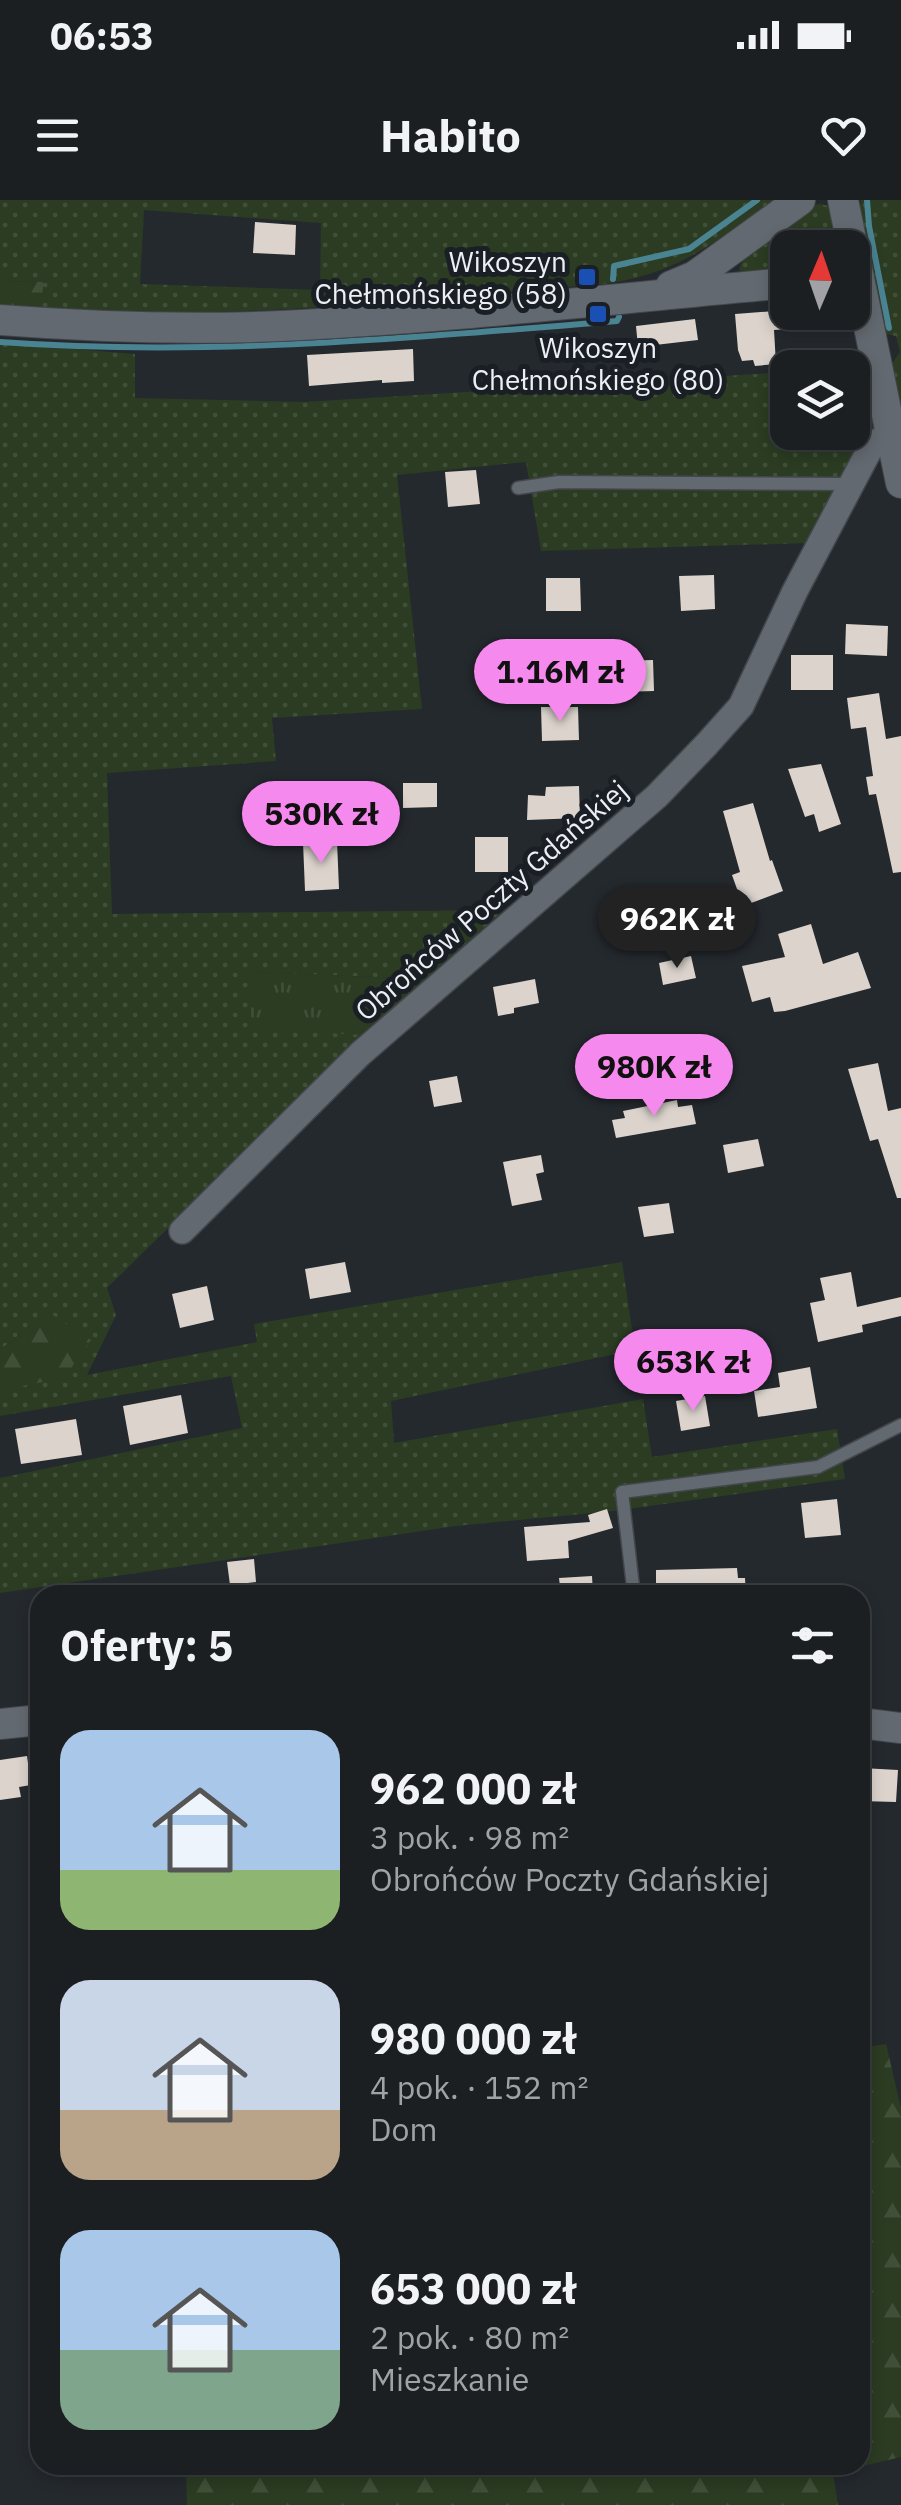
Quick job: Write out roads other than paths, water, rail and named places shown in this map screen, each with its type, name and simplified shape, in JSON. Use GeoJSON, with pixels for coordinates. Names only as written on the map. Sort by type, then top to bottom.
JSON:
{"type":"FeatureCollection","features":[{"type":"Feature","properties":{"kind":"street"},"geometry":{"type":"LineString","coordinates":[[634,296],[695,276],[800,200]]}},
{"type":"Feature","properties":{"kind":"street"},"geometry":{"type":"LineString","coordinates":[[844,200],[849,230]]}},
{"type":"Feature","properties":{"kind":"street"},"geometry":{"type":"LineString","coordinates":[[0,320],[121,326],[278,326],[438,316],[770,285]]}},
{"type":"Feature","properties":{"kind":"street"},"geometry":{"type":"LineString","coordinates":[[868,330],[901,483]]}},
{"type":"Feature","properties":{"kind":"street","name":"Obrońców Poczty Gdańskiej"},"geometry":{"type":"LineString","coordinates":[[182,1231],[360,1054],[657,796],[707,744],[747,694],[795,591],[870,449],[892,436]]}},
{"type":"Feature","properties":{"kind":"street"},"geometry":{"type":"LineString","coordinates":[[0,1724],[30,1721]]}},
{"type":"Feature","properties":{"kind":"street"},"geometry":{"type":"LineString","coordinates":[[870,1724],[901,1728]]}},
{"type":"Feature","properties":{"kind":"lane"},"geometry":{"type":"LineString","coordinates":[[518,488],[594,482],[851,484]]}},
{"type":"Feature","properties":{"kind":"lane"},"geometry":{"type":"LineString","coordinates":[[633,1585],[622,1492],[818,1468],[901,1425]]}},
{"type":"Feature","properties":{"kind":"waterway"},"geometry":{"type":"LineString","coordinates":[[613,279],[614,266],[689,249],[757,200]]}},
{"type":"Feature","properties":{"kind":"waterway"},"geometry":{"type":"LineString","coordinates":[[867,200],[889,328]]}},
{"type":"Feature","properties":{"kind":"waterway"},"geometry":{"type":"LineString","coordinates":[[0,342],[154,347],[309,344],[617,321],[619,317]]}},
{"type":"Feature","properties":{"kind":"place","name":"Wikoszyn Chełmońskiego (58)"},"geometry":{"type":"Point","coordinates":[587,277]}},
{"type":"Feature","properties":{"kind":"place","name":"Wikoszyn Chełmońskiego (80)"},"geometry":{"type":"Point","coordinates":[598,314]}}]}
